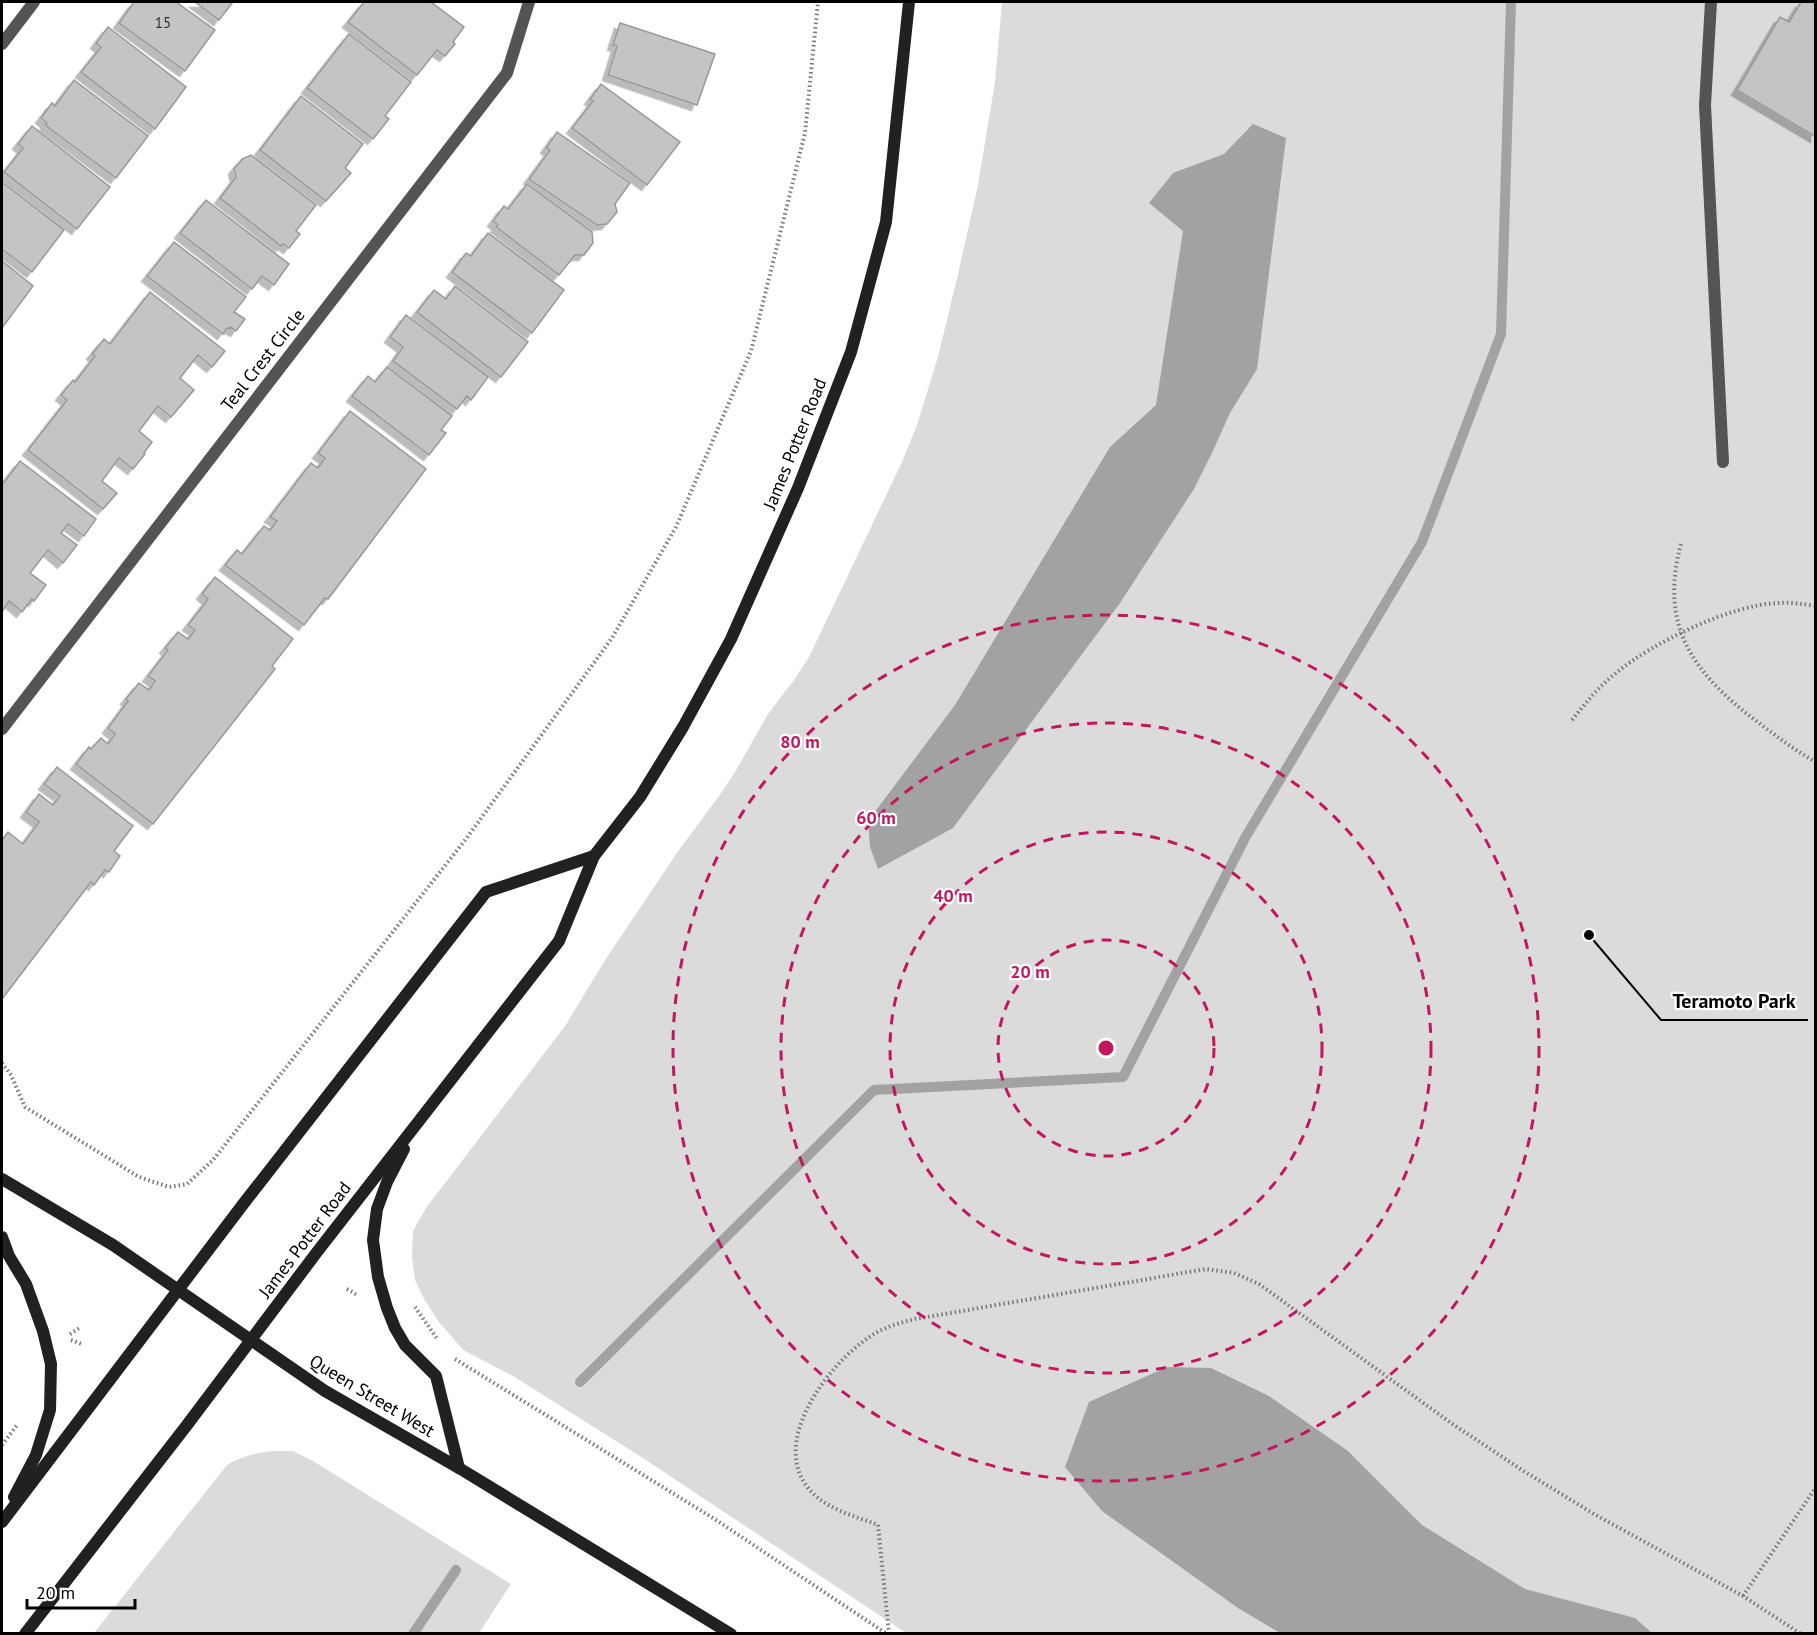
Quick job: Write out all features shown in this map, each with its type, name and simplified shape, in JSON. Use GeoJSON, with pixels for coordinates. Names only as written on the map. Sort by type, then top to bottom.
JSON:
{"type":"FeatureCollection","features":[{"type":"Feature","properties":{"kind":"main road","name":"James Potter Road"},"geometry":{"type":"LineString","coordinates":[[25,1634],[559,941],[594,856],[640,796],[683,727],[731,639],[798,488],[850,352],[886,222],[909,2]]}},
{"type":"Feature","properties":{"kind":"main road"},"geometry":{"type":"LineString","coordinates":[[2,1522],[486,892],[594,856]]}},
{"type":"Feature","properties":{"kind":"main road"},"geometry":{"type":"LineString","coordinates":[[417,1124],[380,1200],[373,1240],[378,1277],[395,1328],[405,1346],[436,1376],[459,1468]]}},
{"type":"Feature","properties":{"kind":"main road","name":"Queen Street West"},"geometry":{"type":"LineString","coordinates":[[2,1179],[113,1245],[325,1391],[459,1468],[731,1634]]}},
{"type":"Feature","properties":{"kind":"main road"},"geometry":{"type":"LineString","coordinates":[[2,1237],[9,1256],[26,1284],[43,1331],[51,1364],[50,1410],[36,1455],[2,1522]]}},
{"type":"Feature","properties":{"kind":"street"},"geometry":{"type":"LineString","coordinates":[[2,44],[34,2]]}},
{"type":"Feature","properties":{"kind":"street","name":"Teal Crest Circle"},"geometry":{"type":"LineString","coordinates":[[2,729],[507,73],[530,2]]}},
{"type":"Feature","properties":{"kind":"street"},"geometry":{"type":"LineString","coordinates":[[1712,2],[1705,105],[1723,462]]}},
{"type":"Feature","properties":{"kind":"path"},"geometry":{"type":"LineString","coordinates":[[2,1063],[11,1075],[24,1107],[139,1177],[169,1186],[187,1184],[213,1160],[466,839],[612,638],[676,527],[751,351],[805,133],[818,2]]}},
{"type":"Feature","properties":{"kind":"path"},"geometry":{"type":"LineString","coordinates":[[1681,544],[1676,561],[1674,589],[1677,616],[1681,633],[1700,669],[1713,685],[1745,712],[1778,738],[1815,762]]}},
{"type":"Feature","properties":{"kind":"path"},"geometry":{"type":"LineString","coordinates":[[1572,720],[1614,674],[1632,660],[1681,633],[1742,608],[1778,603],[1815,606]]}},
{"type":"Feature","properties":{"kind":"path"},"geometry":{"type":"LineString","coordinates":[[888,1634],[878,1525],[830,1506],[814,1495],[803,1481],[796,1464],[795,1446],[806,1410],[817,1392],[843,1360],[870,1336],[885,1328],[915,1319],[1206,1269],[1234,1273],[1259,1284],[1451,1423],[1522,1470],[1603,1520],[1743,1596],[1801,1634]]}},
{"type":"Feature","properties":{"kind":"path"},"geometry":{"type":"LineString","coordinates":[[413,1302],[441,1343]]}},
{"type":"Feature","properties":{"kind":"path"},"geometry":{"type":"LineString","coordinates":[[64,1338],[81,1327]]}},
{"type":"Feature","properties":{"kind":"path"},"geometry":{"type":"LineString","coordinates":[[453,1357],[713,1518],[888,1634]]}},
{"type":"Feature","properties":{"kind":"path"},"geometry":{"type":"LineString","coordinates":[[1743,1596],[1815,1487]]}},
{"type":"Feature","properties":{"kind":"shaded area"},"geometry":{"type":"Polygon","coordinates":[[[1002,2],[1815,2],[1815,1633],[906,1633],[646,1460],[513,1376],[463,1350],[439,1322],[424,1299],[415,1280],[412,1257],[413,1231],[426,1208],[565,1026],[607,957],[679,850],[719,796],[768,714],[809,657],[902,462],[917,425],[938,357],[978,185],[995,82],[1002,2]]]}},
{"type":"Feature","properties":{"kind":"shaded area"},"geometry":{"type":"Polygon","coordinates":[[[1253,124],[1286,138],[1257,369],[1230,413],[1194,489],[1120,603],[953,828],[878,869],[870,847],[868,821],[955,705],[1110,447],[1156,405],[1183,231],[1149,203],[1173,173],[1224,154],[1253,124]]]}},
{"type":"Feature","properties":{"kind":"shaded area"},"geometry":{"type":"Polygon","coordinates":[[[1167,1367],[1211,1368],[1269,1396],[1348,1451],[1422,1525],[1525,1589],[1635,1618],[1652,1633],[1280,1633],[1238,1608],[1102,1511],[1065,1467],[1089,1402],[1167,1367]]]}},
{"type":"Feature","properties":{"kind":"shaded area"},"geometry":{"type":"Polygon","coordinates":[[[293,1451],[313,1461],[511,1584],[479,1633],[94,1633],[227,1465],[250,1455],[293,1451]]]}},
{"type":"Feature","properties":{"kind":"building"},"geometry":{"type":"Polygon","coordinates":[[[134,2],[176,2],[215,30],[185,71],[119,23],[134,2]]]}},
{"type":"Feature","properties":{"kind":"building"},"geometry":{"type":"Polygon","coordinates":[[[195,2],[233,2],[219,20],[195,2]]]}},
{"type":"Feature","properties":{"kind":"building"},"geometry":{"type":"Polygon","coordinates":[[[364,2],[431,2],[464,27],[445,56],[437,50],[417,75],[348,22],[364,2]]]}},
{"type":"Feature","properties":{"kind":"building"},"geometry":{"type":"Polygon","coordinates":[[[1801,2],[1816,2],[1816,137],[1737,90],[1780,17],[1789,22],[1801,2]]]}},
{"type":"Feature","properties":{"kind":"building"},"geometry":{"type":"Polygon","coordinates":[[[620,23],[715,54],[697,105],[608,75],[617,46],[613,45],[620,23]]]}},
{"type":"Feature","properties":{"kind":"building"},"geometry":{"type":"Polygon","coordinates":[[[108,27],[186,87],[155,129],[81,72],[101,47],[96,43],[108,27]]]}},
{"type":"Feature","properties":{"kind":"building"},"geometry":{"type":"Polygon","coordinates":[[[349,34],[411,82],[385,116],[389,119],[373,139],[307,88],[349,34]]]}},
{"type":"Feature","properties":{"kind":"building"},"geometry":{"type":"Polygon","coordinates":[[[74,80],[148,136],[116,178],[45,125],[47,123],[41,118],[52,103],[55,106],[74,80]]]}},
{"type":"Feature","properties":{"kind":"building"},"geometry":{"type":"Polygon","coordinates":[[[601,84],[680,142],[647,185],[572,128],[593,101],[590,99],[601,84]]]}},
{"type":"Feature","properties":{"kind":"building"},"geometry":{"type":"Polygon","coordinates":[[[301,96],[363,144],[345,168],[351,173],[326,201],[260,150],[301,96]]]}},
{"type":"Feature","properties":{"kind":"building"},"geometry":{"type":"Polygon","coordinates":[[[32,126],[110,187],[77,229],[4,172],[23,148],[18,144],[32,126]]]}},
{"type":"Feature","properties":{"kind":"building"},"geometry":{"type":"Polygon","coordinates":[[[557,132],[630,183],[615,204],[617,212],[607,224],[597,225],[529,179],[550,150],[546,148],[557,132]]]}},
{"type":"Feature","properties":{"kind":"building"},"geometry":{"type":"Polygon","coordinates":[[[251,155],[316,205],[296,231],[300,234],[289,248],[283,244],[281,246],[220,198],[236,177],[234,169],[242,159],[251,155]]]}},
{"type":"Feature","properties":{"kind":"building"},"geometry":{"type":"Polygon","coordinates":[[[2,182],[64,230],[32,272],[2,249],[2,182]]]}},
{"type":"Feature","properties":{"kind":"building"},"geometry":{"type":"Polygon","coordinates":[[[527,184],[592,232],[593,243],[584,255],[575,255],[559,275],[496,227],[498,225],[493,221],[504,206],[508,209],[527,184]]]}},
{"type":"Feature","properties":{"kind":"building"},"geometry":{"type":"Polygon","coordinates":[[[206,200],[289,264],[274,285],[262,276],[252,289],[180,233],[206,200]]]}},
{"type":"Feature","properties":{"kind":"building"},"geometry":{"type":"Polygon","coordinates":[[[488,233],[564,290],[532,333],[452,272],[466,253],[471,256],[488,233]]]}},
{"type":"Feature","properties":{"kind":"building"},"geometry":{"type":"Polygon","coordinates":[[[174,242],[246,297],[234,312],[245,319],[236,331],[230,327],[223,334],[147,276],[174,242]]]}},
{"type":"Feature","properties":{"kind":"building"},"geometry":{"type":"Polygon","coordinates":[[[2,261],[33,286],[2,328],[2,261]]]}},
{"type":"Feature","properties":{"kind":"building"},"geometry":{"type":"Polygon","coordinates":[[[455,286],[528,342],[501,377],[417,312],[434,290],[446,299],[455,286]]]}},
{"type":"Feature","properties":{"kind":"building"},"geometry":{"type":"Polygon","coordinates":[[[150,292],[225,351],[212,367],[198,355],[180,378],[194,390],[171,417],[158,406],[139,431],[152,442],[145,454],[133,469],[119,458],[102,481],[117,493],[103,509],[28,450],[67,400],[61,395],[73,380],[75,382],[95,356],[92,354],[104,339],[110,344],[150,292]]]}},
{"type":"Feature","properties":{"kind":"building"},"geometry":{"type":"Polygon","coordinates":[[[406,315],[488,377],[471,400],[467,396],[457,409],[393,361],[403,347],[390,337],[406,315]]]}},
{"type":"Feature","properties":{"kind":"building"},"geometry":{"type":"Polygon","coordinates":[[[387,367],[452,416],[441,430],[446,433],[429,455],[352,396],[368,376],[375,382],[387,367]]]}},
{"type":"Feature","properties":{"kind":"building"},"geometry":{"type":"Polygon","coordinates":[[[350,411],[426,469],[328,599],[325,598],[304,625],[225,565],[237,550],[242,554],[264,526],[270,530],[277,521],[270,517],[311,463],[318,468],[325,458],[318,453],[350,411]]]}},
{"type":"Feature","properties":{"kind":"building"},"geometry":{"type":"Polygon","coordinates":[[[20,461],[96,519],[84,536],[68,524],[61,533],[77,545],[63,563],[48,550],[30,573],[46,585],[22,612],[9,601],[2,612],[2,485],[20,461]]]}},
{"type":"Feature","properties":{"kind":"building"},"geometry":{"type":"Polygon","coordinates":[[[215,577],[293,639],[272,666],[275,669],[153,824],[76,764],[89,747],[91,749],[101,738],[108,744],[115,734],[108,728],[128,701],[126,699],[139,683],[149,690],[155,681],[148,676],[168,650],[165,648],[178,632],[188,639],[195,630],[188,625],[208,599],[202,594],[215,577]]]}},
{"type":"Feature","properties":{"kind":"building"},"geometry":{"type":"Polygon","coordinates":[[[57,767],[133,826],[114,851],[120,856],[109,872],[105,870],[94,885],[91,882],[2,999],[2,840],[8,832],[23,844],[39,822],[26,812],[39,794],[53,805],[60,796],[44,784],[57,767]]]}},
{"type":"Feature","properties":{"kind":"waterway"},"geometry":{"type":"LineString","coordinates":[[580,1382],[874,1090],[1123,1077],[1245,838],[1422,542],[1501,334],[1511,2]]}},
{"type":"Feature","properties":{"kind":"waterway"},"geometry":{"type":"LineString","coordinates":[[413,1634],[456,1570]]}},
{"type":"Feature","properties":{"kind":"place","name":"Teramoto Park"},"geometry":{"type":"Point","coordinates":[1589,935]}}]}
